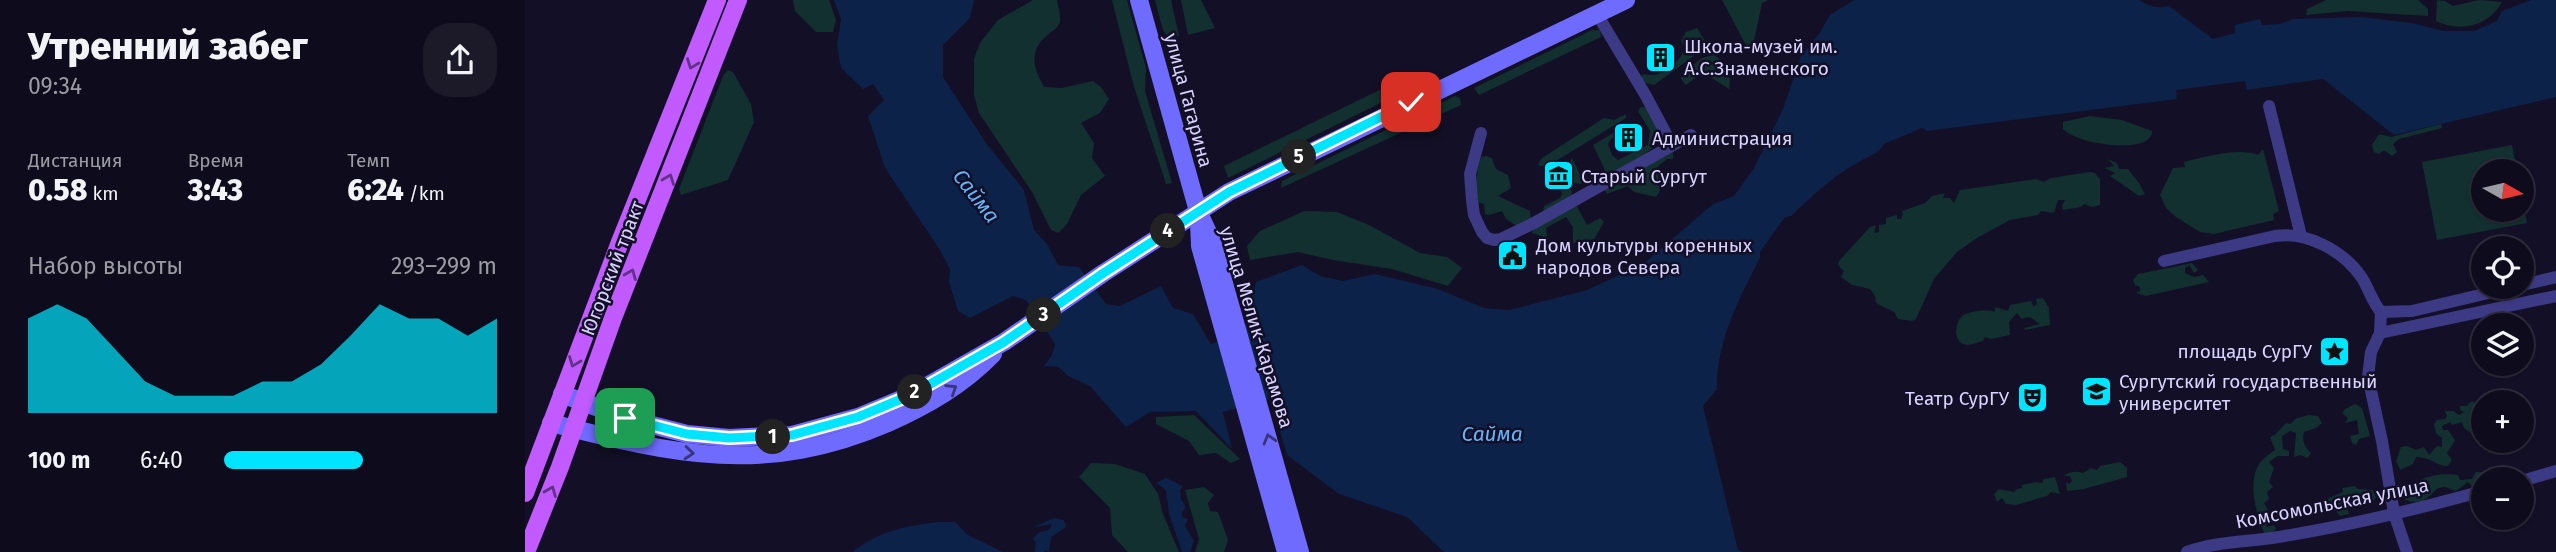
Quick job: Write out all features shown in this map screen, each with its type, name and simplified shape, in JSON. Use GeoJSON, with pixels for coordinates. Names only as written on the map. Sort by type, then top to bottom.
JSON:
{"type":"FeatureCollection","features":[{"type":"Feature","properties":{"kind":"main road","name":"Югорский тракт"},"geometry":{"type":"LineString","coordinates":[[525,493],[620,242],[717,0]]}},
{"type":"Feature","properties":{"kind":"main road","name":"Югорский тракт"},"geometry":{"type":"LineString","coordinates":[[526,552],[574,429],[613,318],[738,0]]}},
{"type":"Feature","properties":{"kind":"main road","name":"улица Гагарина"},"geometry":{"type":"LineString","coordinates":[[1139,0],[1198,211]]}},
{"type":"Feature","properties":{"kind":"main road"},"geometry":{"type":"LineString","coordinates":[[562,394],[625,418],[687,434],[729,438],[792,435],[858,417],[911,395],[1008,339],[1198,211],[1253,180],[1626,0]]}},
{"type":"Feature","properties":{"kind":"main road","name":"улица Мелик-Карамова"},"geometry":{"type":"LineString","coordinates":[[1198,211],[1280,505],[1300,552]]}},
{"type":"Feature","properties":{"kind":"main road"},"geometry":{"type":"LineString","coordinates":[[551,423],[684,453],[762,455],[816,448],[861,434],[913,411],[955,388],[978,370],[1008,339]]}},
{"type":"Feature","properties":{"kind":"main road","name":"улица Мелик-Карамова"},"geometry":{"type":"LineString","coordinates":[[1280,505],[1286,552]]}},
{"type":"Feature","properties":{"kind":"street"},"geometry":{"type":"LineString","coordinates":[[1597,14],[1672,145]]}},
{"type":"Feature","properties":{"kind":"street"},"geometry":{"type":"LineString","coordinates":[[2269,106],[2301,236]]}},
{"type":"Feature","properties":{"kind":"street"},"geometry":{"type":"LineString","coordinates":[[1481,133],[1470,174],[1472,200],[1474,215],[1482,232],[1487,238],[1494,240],[1534,223],[1691,135]]}},
{"type":"Feature","properties":{"kind":"street"},"geometry":{"type":"LineString","coordinates":[[2164,261],[2289,234],[2301,236],[2328,248],[2353,266],[2381,312],[2380,333],[2371,352],[2368,377],[2394,513],[2407,552]]}},
{"type":"Feature","properties":{"kind":"street"},"geometry":{"type":"LineString","coordinates":[[2534,282],[2556,277]]}},
{"type":"Feature","properties":{"kind":"street"},"geometry":{"type":"LineString","coordinates":[[2380,333],[2556,296]]}},
{"type":"Feature","properties":{"kind":"street"},"geometry":{"type":"LineString","coordinates":[[2381,312],[2411,311],[2471,297]]}},
{"type":"Feature","properties":{"kind":"street"},"geometry":{"type":"LineString","coordinates":[[2534,477],[2556,471]]}},
{"type":"Feature","properties":{"kind":"street","name":"Комсомольская улица"},"geometry":{"type":"LineString","coordinates":[[2187,552],[2202,547],[2273,538],[2471,494]]}},
{"type":"Feature","properties":{"kind":"green space"},"geometry":{"type":"Polygon","coordinates":[[[793,0],[829,0],[836,20],[833,32],[816,32],[795,11],[793,0]]]}},
{"type":"Feature","properties":{"kind":"green space"},"geometry":{"type":"Polygon","coordinates":[[[1033,0],[1057,0],[1060,14],[1058,26],[1042,40],[1035,53],[1035,66],[1044,87],[1062,88],[1093,81],[1109,99],[1100,113],[1081,123],[1094,143],[1092,158],[1105,176],[1081,195],[1067,224],[1058,233],[1051,230],[1032,192],[979,113],[974,95],[974,59],[980,43],[998,20],[1033,0]]]}},
{"type":"Feature","properties":{"kind":"green space"},"geometry":{"type":"Polygon","coordinates":[[[1112,0],[1127,0],[1146,68],[1145,91],[1172,183],[1166,184],[1134,87],[1112,0]]]}},
{"type":"Feature","properties":{"kind":"green space"},"geometry":{"type":"Polygon","coordinates":[[[1155,0],[1171,0],[1179,36],[1167,36],[1163,30],[1155,0]]]}},
{"type":"Feature","properties":{"kind":"green space"},"geometry":{"type":"Polygon","coordinates":[[[1181,0],[1201,0],[1215,28],[1188,35],[1181,0]]]}},
{"type":"Feature","properties":{"kind":"green space"},"geometry":{"type":"Polygon","coordinates":[[[1722,0],[1768,0],[1762,3],[1754,41],[1747,47],[1722,0]]]}},
{"type":"Feature","properties":{"kind":"green space"},"geometry":{"type":"Polygon","coordinates":[[[2326,0],[2418,0],[2428,9],[2428,16],[2348,11],[2306,15],[2307,9],[2326,0]]]}},
{"type":"Feature","properties":{"kind":"green space"},"geometry":{"type":"Polygon","coordinates":[[[2437,0],[2453,6],[2479,0],[2502,2],[2490,17],[2464,27],[2436,21],[2437,0]]]}},
{"type":"Feature","properties":{"kind":"green space"},"geometry":{"type":"Polygon","coordinates":[[[1697,28],[1707,44],[1706,47],[1654,85],[1642,82],[1639,77],[1644,74],[1657,74],[1673,65],[1685,49],[1681,41],[1686,32],[1697,28]]]}},
{"type":"Feature","properties":{"kind":"green space"},"geometry":{"type":"Polygon","coordinates":[[[1592,30],[1600,30],[1601,37],[1479,95],[1474,88],[1592,30]]]}},
{"type":"Feature","properties":{"kind":"green space"},"geometry":{"type":"Polygon","coordinates":[[[1713,55],[1727,69],[1729,89],[1710,77],[1699,75],[1686,85],[1681,79],[1682,74],[1702,58],[1713,55]]]}},
{"type":"Feature","properties":{"kind":"green space"},"geometry":{"type":"Polygon","coordinates":[[[728,70],[733,72],[751,104],[754,122],[728,180],[681,195],[679,189],[723,76],[728,70]]]}},
{"type":"Feature","properties":{"kind":"green space"},"geometry":{"type":"Polygon","coordinates":[[[1396,82],[1400,89],[1397,95],[1228,178],[1224,166],[1396,82]]]}},
{"type":"Feature","properties":{"kind":"green space"},"geometry":{"type":"Polygon","coordinates":[[[1455,96],[1460,98],[1461,105],[1281,188],[1282,181],[1455,96]]]}},
{"type":"Feature","properties":{"kind":"green space"},"geometry":{"type":"Polygon","coordinates":[[[1641,107],[1647,107],[1662,139],[1643,156],[1591,186],[1591,181],[1605,170],[1593,145],[1629,126],[1629,129],[1611,139],[1608,144],[1612,155],[1618,160],[1648,145],[1650,131],[1638,111],[1641,107]]]}},
{"type":"Feature","properties":{"kind":"green space"},"geometry":{"type":"Polygon","coordinates":[[[1626,114],[1626,118],[1548,166],[1538,164],[1542,158],[1604,118],[1614,120],[1626,114]]]}},
{"type":"Feature","properties":{"kind":"green space"},"geometry":{"type":"Polygon","coordinates":[[[2090,116],[2122,120],[2152,131],[2152,134],[2144,142],[2114,145],[2079,138],[2063,129],[2063,122],[2090,116]]]}},
{"type":"Feature","properties":{"kind":"green space"},"geometry":{"type":"Polygon","coordinates":[[[2441,124],[2442,128],[2399,139],[2393,144],[2397,152],[2392,156],[2384,150],[2379,154],[2374,152],[2372,145],[2379,134],[2391,137],[2441,124]]]}},
{"type":"Feature","properties":{"kind":"green space"},"geometry":{"type":"Polygon","coordinates":[[[2512,145],[2515,159],[2471,159],[2471,222],[2527,223],[2437,240],[2422,162],[2512,145]]]}},
{"type":"Feature","properties":{"kind":"green space"},"geometry":{"type":"Polygon","coordinates":[[[2263,149],[2279,211],[2273,214],[2274,220],[2214,234],[2200,232],[2166,208],[2160,195],[2173,168],[2185,167],[2184,162],[2221,154],[2241,152],[2258,155],[2263,149]]]}},
{"type":"Feature","properties":{"kind":"green space"},"geometry":{"type":"Polygon","coordinates":[[[1673,152],[1673,159],[1667,159],[1656,168],[1660,186],[1656,197],[1634,192],[1628,186],[1607,194],[1604,189],[1673,152]]]}},
{"type":"Feature","properties":{"kind":"green space"},"geometry":{"type":"Polygon","coordinates":[[[1481,157],[1492,158],[1496,169],[1508,175],[1511,188],[1498,196],[1530,211],[1531,219],[1517,226],[1506,219],[1502,211],[1485,214],[1484,204],[1477,202],[1477,184],[1481,157]]]}},
{"type":"Feature","properties":{"kind":"green space"},"geometry":{"type":"Polygon","coordinates":[[[1572,158],[1581,176],[1581,184],[1575,183],[1571,187],[1572,195],[1547,212],[1543,211],[1544,206],[1560,198],[1562,194],[1553,169],[1568,165],[1572,158]]]}},
{"type":"Feature","properties":{"kind":"green space"},"geometry":{"type":"Polygon","coordinates":[[[2108,159],[2117,163],[2119,169],[2128,169],[2145,194],[2139,196],[2110,176],[2115,173],[2105,168],[2114,166],[2108,159]]]}},
{"type":"Feature","properties":{"kind":"green space"},"geometry":{"type":"Polygon","coordinates":[[[2090,172],[2100,179],[2100,205],[2092,207],[2084,204],[2063,210],[2065,200],[2058,200],[2054,213],[2041,211],[2038,215],[2010,220],[1977,238],[1957,252],[1934,279],[1916,319],[1912,321],[1898,319],[1894,312],[1876,303],[1870,289],[1852,285],[1841,277],[1844,271],[1838,265],[1839,261],[1870,227],[1876,225],[1874,233],[1879,232],[1879,225],[1886,224],[1886,218],[1897,215],[1897,219],[1901,219],[1902,211],[1925,203],[1932,196],[1945,193],[1943,198],[1950,198],[1954,203],[1960,190],[2036,179],[2044,182],[2051,178],[2090,172]]]}},
{"type":"Feature","properties":{"kind":"green space"},"geometry":{"type":"Polygon","coordinates":[[[1575,203],[1587,225],[1600,218],[1604,222],[1594,239],[1573,243],[1573,227],[1566,217],[1546,228],[1547,236],[1532,233],[1533,228],[1575,203]]]}},
{"type":"Feature","properties":{"kind":"green space"},"geometry":{"type":"Polygon","coordinates":[[[1304,211],[1337,212],[1369,225],[1420,253],[1447,257],[1462,268],[1448,286],[1392,269],[1298,252],[1250,260],[1247,246],[1260,231],[1304,211]]]}},
{"type":"Feature","properties":{"kind":"green space"},"geometry":{"type":"Polygon","coordinates":[[[2192,263],[2198,270],[2194,273],[2189,265],[2185,268],[2185,273],[2194,277],[2203,275],[2209,282],[2146,296],[2136,293],[2140,291],[2140,287],[2135,285],[2133,280],[2138,274],[2192,263]]]}},
{"type":"Feature","properties":{"kind":"green space"},"geometry":{"type":"Polygon","coordinates":[[[2043,298],[2049,308],[2050,325],[2025,330],[2024,328],[2040,324],[2031,318],[2022,319],[2017,313],[2009,322],[2010,335],[1991,339],[1985,337],[1983,341],[1967,345],[1957,337],[1957,324],[1961,317],[1968,313],[1995,312],[1995,307],[2008,311],[2010,305],[2031,301],[2034,307],[2037,304],[2036,299],[2043,298]]]}},
{"type":"Feature","properties":{"kind":"green space"},"geometry":{"type":"Polygon","coordinates":[[[2471,402],[2471,433],[2464,428],[2462,422],[2452,425],[2450,422],[2442,426],[2455,440],[2447,453],[2452,460],[2448,466],[2416,457],[2413,464],[2400,470],[2396,461],[2401,447],[2407,446],[2416,450],[2424,447],[2429,455],[2437,446],[2442,447],[2442,438],[2436,433],[2434,424],[2437,420],[2445,419],[2445,411],[2453,411],[2459,415],[2464,412],[2460,410],[2460,406],[2466,406],[2471,402]]]}},
{"type":"Feature","properties":{"kind":"green space"},"geometry":{"type":"Polygon","coordinates":[[[2355,404],[2362,408],[2370,436],[2359,439],[2356,445],[2352,443],[2350,436],[2359,434],[2357,420],[2345,423],[2348,418],[2342,413],[2355,404]]]}},
{"type":"Feature","properties":{"kind":"green space"},"geometry":{"type":"Polygon","coordinates":[[[1194,415],[1240,459],[1231,463],[1216,453],[1199,455],[1189,441],[1156,424],[1156,417],[1194,415]]]}},
{"type":"Feature","properties":{"kind":"green space"},"geometry":{"type":"Polygon","coordinates":[[[2318,416],[2322,423],[2304,432],[2304,443],[2311,453],[2308,458],[2300,455],[2294,457],[2296,433],[2290,431],[2282,436],[2283,449],[2289,451],[2289,456],[2277,456],[2269,462],[2274,468],[2269,482],[2273,487],[2267,492],[2269,499],[2264,503],[2270,513],[2263,515],[2267,527],[2274,525],[2276,529],[2271,534],[2265,534],[2255,500],[2255,472],[2260,462],[2275,450],[2270,437],[2286,423],[2290,424],[2297,418],[2318,416]]]}},
{"type":"Feature","properties":{"kind":"green space"},"geometry":{"type":"Polygon","coordinates":[[[2120,462],[2127,468],[2127,477],[2067,491],[2066,482],[2069,484],[2072,481],[2070,476],[2064,476],[2066,474],[2083,473],[2091,468],[2097,470],[2100,466],[2120,462]]]}},
{"type":"Feature","properties":{"kind":"green space"},"geometry":{"type":"Polygon","coordinates":[[[1091,463],[1115,464],[1145,474],[1158,494],[1163,514],[1179,552],[1128,552],[1112,535],[1110,508],[1079,477],[1091,463]]]}},
{"type":"Feature","properties":{"kind":"green space"},"geometry":{"type":"Polygon","coordinates":[[[2450,474],[2458,475],[2460,480],[2471,479],[2471,485],[2468,482],[2456,491],[2446,487],[2439,488],[2420,501],[2405,500],[2412,486],[2426,478],[2450,474]]]}},
{"type":"Feature","properties":{"kind":"green space"},"geometry":{"type":"Polygon","coordinates":[[[2055,477],[2060,494],[2051,492],[2047,496],[2016,505],[2006,504],[2002,498],[1997,502],[1994,494],[1999,489],[2014,492],[2022,488],[2022,485],[2042,483],[2044,479],[2055,477]]]}},
{"type":"Feature","properties":{"kind":"green space"},"geometry":{"type":"Polygon","coordinates":[[[2355,486],[2358,489],[2373,490],[2376,497],[2372,503],[2365,501],[2361,505],[2355,505],[2355,500],[2352,500],[2351,505],[2347,506],[2349,514],[2340,516],[2336,511],[2327,511],[2323,503],[2343,492],[2342,488],[2355,486]]]}},
{"type":"Feature","properties":{"kind":"green space"},"geometry":{"type":"Polygon","coordinates":[[[1204,487],[1214,495],[1208,503],[1210,511],[1218,512],[1228,540],[1224,552],[1195,552],[1199,539],[1185,490],[1204,487]]]}},
{"type":"Feature","properties":{"kind":"water","name":"Сайма"},"geometry":{"type":"Polygon","coordinates":[[[834,0],[974,0],[970,18],[943,45],[943,77],[986,143],[1024,190],[1034,230],[1047,244],[1058,265],[1079,267],[1106,304],[1120,306],[1161,286],[1173,308],[1193,314],[1211,344],[1244,332],[1256,282],[1302,265],[1320,276],[1343,281],[1375,274],[1438,289],[1484,308],[1509,310],[1587,290],[1643,264],[1713,204],[1734,196],[1754,168],[1783,109],[1801,56],[1830,15],[1854,0],[2139,0],[2153,6],[2169,6],[2213,39],[2235,33],[2235,25],[2260,19],[2262,25],[2280,24],[2293,19],[2361,17],[2412,23],[2443,31],[2474,31],[2497,21],[2502,11],[2531,0],[2556,0],[2556,97],[2394,135],[2323,79],[2247,90],[2245,81],[2176,90],[2177,99],[1927,131],[1922,128],[1884,144],[1876,153],[1830,181],[1791,216],[1785,217],[1760,252],[1760,258],[1730,321],[1720,354],[1717,389],[1703,406],[1738,550],[1743,552],[1444,552],[1407,517],[1339,494],[1287,455],[1270,399],[1223,412],[1232,449],[1196,411],[1150,412],[1126,427],[1090,386],[1068,376],[1059,367],[1044,366],[1052,355],[1055,344],[1026,300],[1013,296],[970,318],[958,311],[949,282],[950,270],[940,250],[885,168],[868,116],[884,100],[873,84],[863,89],[841,68],[837,45],[841,19],[834,0]]]}},
{"type":"Feature","properties":{"kind":"water"},"geometry":{"type":"Polygon","coordinates":[[[1166,478],[1183,486],[1180,490],[1181,499],[1186,508],[1182,517],[1188,519],[1185,526],[1194,541],[1190,552],[1182,552],[1169,514],[1166,490],[1156,483],[1166,478]]]}},
{"type":"Feature","properties":{"kind":"water"},"geometry":{"type":"Polygon","coordinates":[[[1054,518],[1064,520],[1066,527],[1051,537],[1049,552],[1035,552],[1036,543],[1033,539],[1038,533],[1050,529],[1052,524],[1031,528],[1054,518]]]}},
{"type":"Feature","properties":{"kind":"water"},"geometry":{"type":"Polygon","coordinates":[[[938,522],[955,522],[968,535],[1003,552],[853,552],[872,539],[893,531],[938,522]]]}},
{"type":"Feature","properties":{"kind":"place","name":"Школа-музей им. А.С.Знаменского"},"geometry":{"type":"Point","coordinates":[1661,57]}},
{"type":"Feature","properties":{"kind":"place","name":"Администрация"},"geometry":{"type":"Point","coordinates":[1629,138]}},
{"type":"Feature","properties":{"kind":"place","name":"Старый Сургут"},"geometry":{"type":"Point","coordinates":[1558,176]}},
{"type":"Feature","properties":{"kind":"place","name":"Дом культуры коренных народов Севера"},"geometry":{"type":"Point","coordinates":[1513,256]}},
{"type":"Feature","properties":{"kind":"place","name":"площадь СурГУ"},"geometry":{"type":"Point","coordinates":[2335,351]}},
{"type":"Feature","properties":{"kind":"place","name":"Сургутский государственный университет"},"geometry":{"type":"Point","coordinates":[2096,392]}},
{"type":"Feature","properties":{"kind":"place","name":"Театр СурГУ"},"geometry":{"type":"Point","coordinates":[2032,398]}},
{"type":"Feature","properties":{"kind":"route"},"geometry":{"type":"LineString","coordinates":[[625,418],[687,434],[761,438],[825,428],[858,417],[911,395],[1004,342],[1102,274],[1229,192],[1411,102]]}}]}
